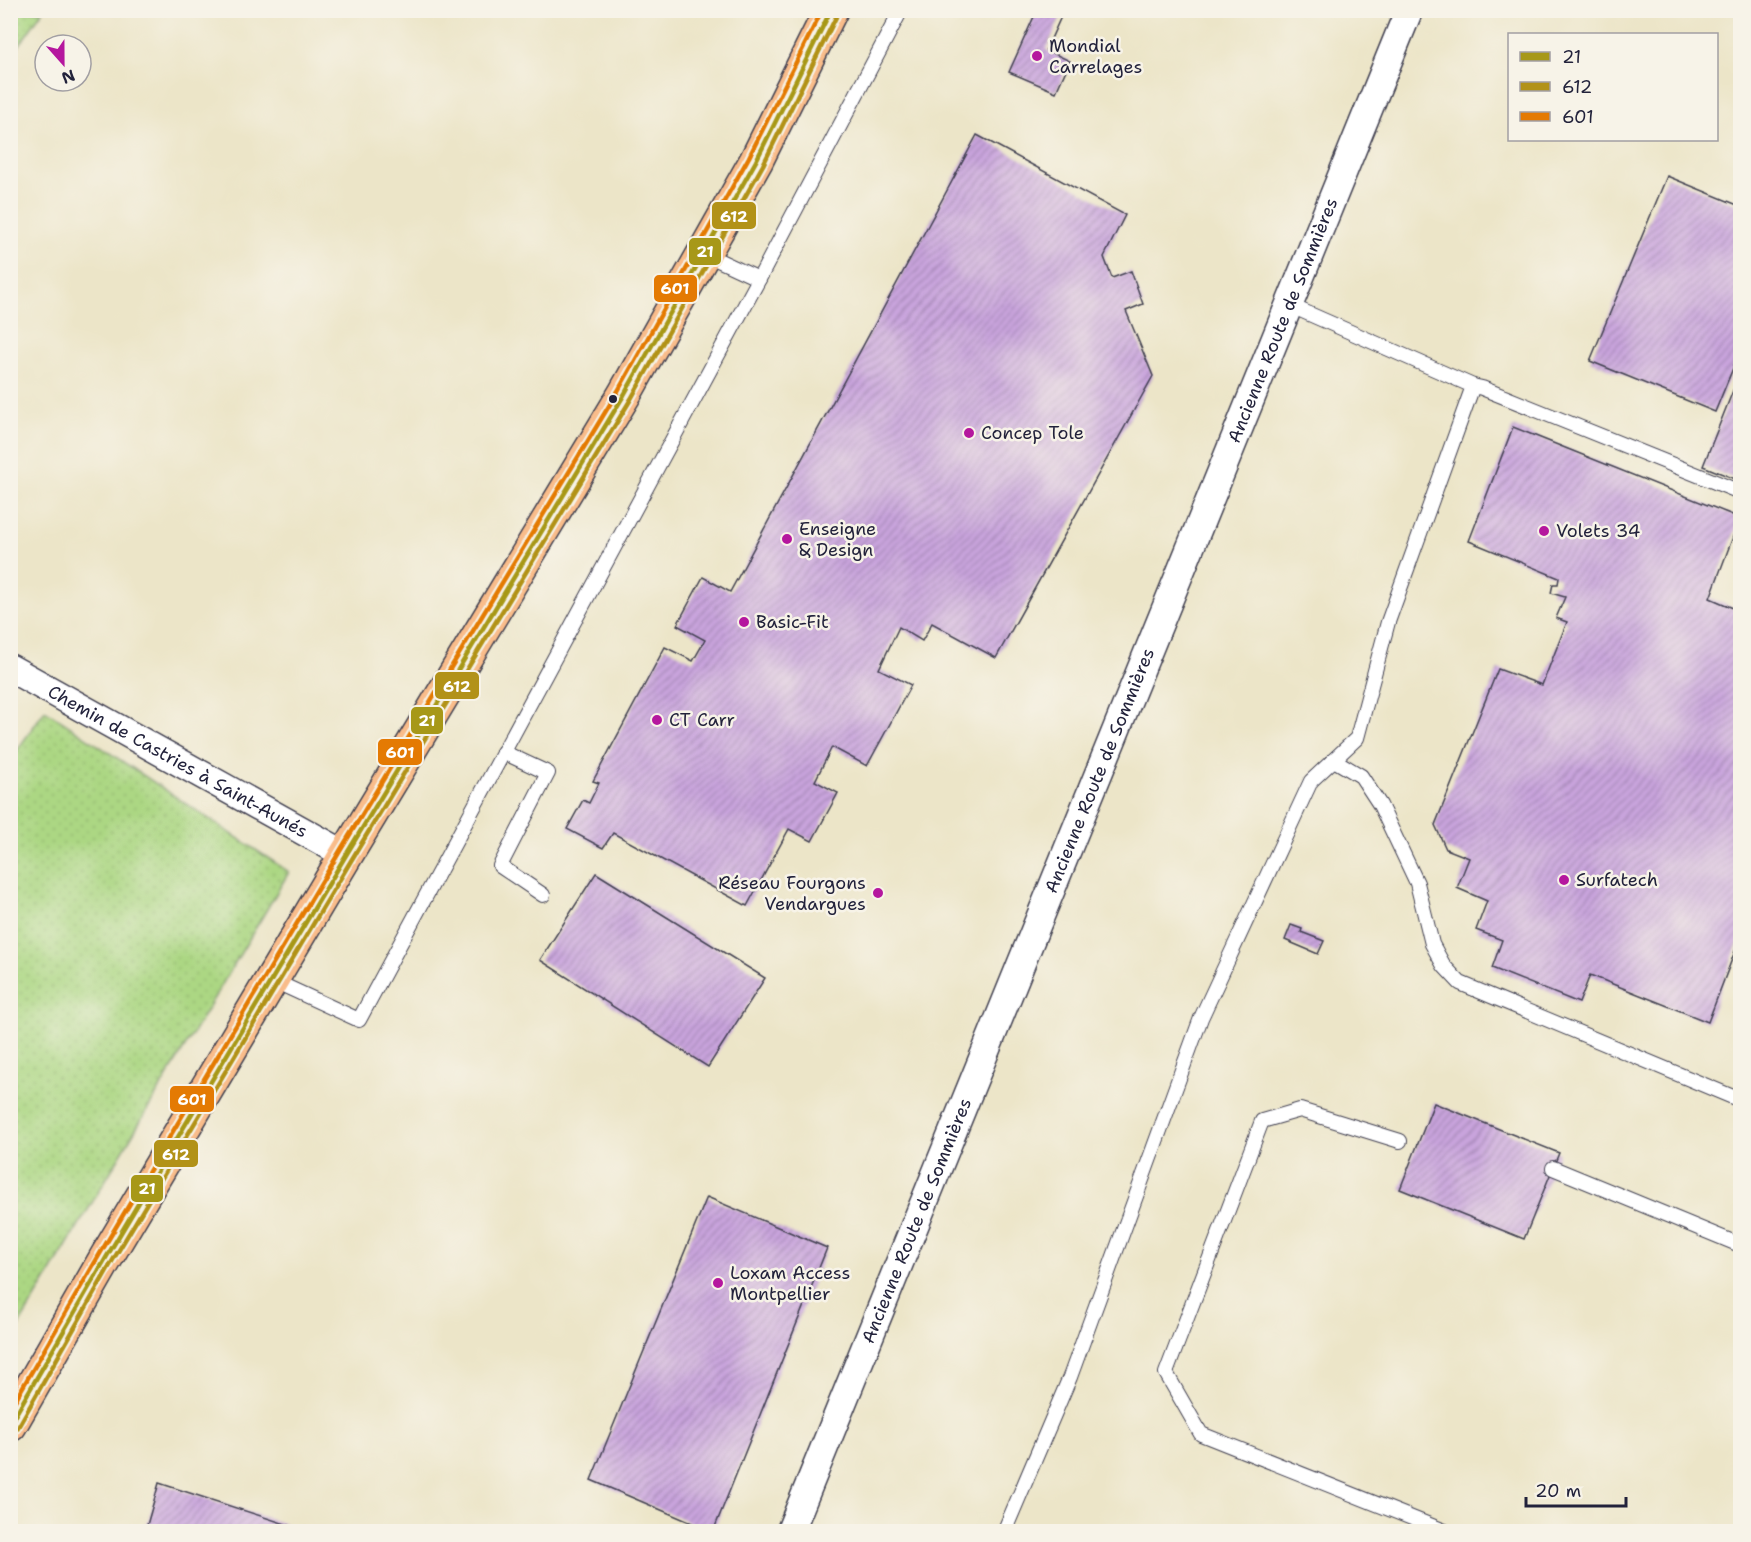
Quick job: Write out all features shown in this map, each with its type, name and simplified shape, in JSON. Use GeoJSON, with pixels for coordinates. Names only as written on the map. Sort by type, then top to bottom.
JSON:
{"type":"FeatureCollection","features":[{"type":"Feature","properties":{"kind":"main road"},"geometry":{"type":"LineString","coordinates":[[10,1425],[107,1256],[346,855],[624,395],[756,161],[831,10]]}},
{"type":"Feature","properties":{"kind":"street","name":"Ancienne Route de Sommières"},"geometry":{"type":"LineString","coordinates":[[790,1532],[1408,10]]}},
{"type":"Feature","properties":{"kind":"street","name":"Chemin de Castries à Saint-Aunés"},"geometry":{"type":"LineString","coordinates":[[10,668],[346,855]]}},
{"type":"Feature","properties":{"kind":"lane"},"geometry":{"type":"LineString","coordinates":[[272,980],[359,1020],[902,10]]}},
{"type":"Feature","properties":{"kind":"lane"},"geometry":{"type":"LineString","coordinates":[[705,254],[759,279]]}},
{"type":"Feature","properties":{"kind":"lane"},"geometry":{"type":"LineString","coordinates":[[1289,305],[1473,386],[1740,492]]}},
{"type":"Feature","properties":{"kind":"lane"},"geometry":{"type":"LineString","coordinates":[[1004,1532],[1070,1377],[1201,1018],[1311,781],[1357,738],[1388,622],[1473,386]]}},
{"type":"Feature","properties":{"kind":"lane"},"geometry":{"type":"LineString","coordinates":[[503,752],[548,773],[500,866],[543,895]]}},
{"type":"Feature","properties":{"kind":"lane"},"geometry":{"type":"LineString","coordinates":[[1334,760],[1361,776],[1380,805],[1417,883],[1431,944],[1444,966],[1460,983],[1740,1100]]}},
{"type":"Feature","properties":{"kind":"lane"},"geometry":{"type":"LineString","coordinates":[[1400,1141],[1300,1110],[1262,1121],[1166,1373],[1201,1434],[1447,1532]]}},
{"type":"Feature","properties":{"kind":"lane"},"geometry":{"type":"LineString","coordinates":[[1553,1168],[1740,1245]]}},
{"type":"Feature","properties":{"kind":"green space"},"geometry":{"type":"Polygon","coordinates":[[[10,11],[43,11],[11,57],[10,11]]]}},
{"type":"Feature","properties":{"kind":"green space"},"geometry":{"type":"Polygon","coordinates":[[[45,710],[289,872],[11,1339],[11,759],[45,710]]]}},
{"type":"Feature","properties":{"kind":"building","name":"Mondial Carrelages"},"geometry":{"type":"Polygon","coordinates":[[[1037,10],[1064,10],[1046,50],[1070,61],[1056,92],[1009,72],[1037,10]]]}},
{"type":"Feature","properties":{"kind":"building"},"geometry":{"type":"Polygon","coordinates":[[[977,135],[1125,215],[1104,257],[1112,278],[1131,271],[1143,304],[1126,311],[1153,376],[996,658],[932,623],[922,641],[899,627],[879,669],[911,685],[867,766],[832,747],[815,781],[838,793],[812,841],[789,829],[747,906],[613,833],[603,848],[567,829],[583,800],[589,803],[599,783],[593,781],[665,647],[693,661],[705,640],[677,625],[703,577],[730,592],[977,135]]]}},
{"type":"Feature","properties":{"kind":"building"},"geometry":{"type":"Polygon","coordinates":[[[1667,176],[1740,206],[1740,351],[1715,412],[1590,361],[1667,176]]]}},
{"type":"Feature","properties":{"kind":"building"},"geometry":{"type":"Polygon","coordinates":[[[1740,373],[1740,481],[1703,466],[1740,373]]]}},
{"type":"Feature","properties":{"kind":"building"},"geometry":{"type":"Polygon","coordinates":[[[1513,427],[1740,518],[1710,598],[1740,611],[1740,938],[1708,1022],[1590,975],[1579,1003],[1492,968],[1502,940],[1476,930],[1487,901],[1457,888],[1469,858],[1446,849],[1435,825],[1498,669],[1542,685],[1567,622],[1556,618],[1565,597],[1551,593],[1553,584],[1558,584],[1559,578],[1469,541],[1513,427]]]}},
{"type":"Feature","properties":{"kind":"building"},"geometry":{"type":"Polygon","coordinates":[[[596,873],[765,978],[708,1067],[540,960],[596,873]]]}},
{"type":"Feature","properties":{"kind":"building"},"geometry":{"type":"Polygon","coordinates":[[[1291,925],[1302,929],[1301,932],[1324,941],[1318,954],[1285,940],[1291,925]]]}},
{"type":"Feature","properties":{"kind":"building"},"geometry":{"type":"Polygon","coordinates":[[[1434,1103],[1559,1153],[1524,1239],[1400,1189],[1434,1103]]]}},
{"type":"Feature","properties":{"kind":"building"},"geometry":{"type":"Polygon","coordinates":[[[707,1197],[827,1248],[713,1532],[591,1480],[707,1197]]]}},
{"type":"Feature","properties":{"kind":"building"},"geometry":{"type":"Polygon","coordinates":[[[159,1483],[307,1531],[307,1532],[145,1532],[159,1483]]]}},
{"type":"Feature","properties":{"kind":"transit line","name":"601"},"geometry":{"type":"LineString","coordinates":[[10,1409],[340,851],[618,391],[749,157],[822,10]]}},
{"type":"Feature","properties":{"kind":"transit line","name":"21"},"geometry":{"type":"LineString","coordinates":[[10,1424],[107,1256],[346,855],[624,395],[756,161],[831,10]]}},
{"type":"Feature","properties":{"kind":"transit line","name":"612"},"geometry":{"type":"LineString","coordinates":[[17,1429],[113,1260],[352,859],[631,399],[763,165],[838,13]]}},
{"type":"Feature","properties":{"kind":"place","name":"Mondial Carrelages"},"geometry":{"type":"Point","coordinates":[1037,56]}},
{"type":"Feature","properties":{"kind":"place","name":"Concep Tole"},"geometry":{"type":"Point","coordinates":[969,433]}},
{"type":"Feature","properties":{"kind":"place","name":"Volets 34"},"geometry":{"type":"Point","coordinates":[1544,531]}},
{"type":"Feature","properties":{"kind":"place","name":"Enseigne & Design"},"geometry":{"type":"Point","coordinates":[787,539]}},
{"type":"Feature","properties":{"kind":"place","name":"Basic-Fit"},"geometry":{"type":"Point","coordinates":[744,622]}},
{"type":"Feature","properties":{"kind":"place","name":"CT Carr"},"geometry":{"type":"Point","coordinates":[657,720]}},
{"type":"Feature","properties":{"kind":"place","name":"Surfatech"},"geometry":{"type":"Point","coordinates":[1564,880]}},
{"type":"Feature","properties":{"kind":"place","name":"Réseau Fourgons Vendargues"},"geometry":{"type":"Point","coordinates":[878,893]}},
{"type":"Feature","properties":{"kind":"place","name":"Loxam Access Montpellier"},"geometry":{"type":"Point","coordinates":[718,1283]}}]}
